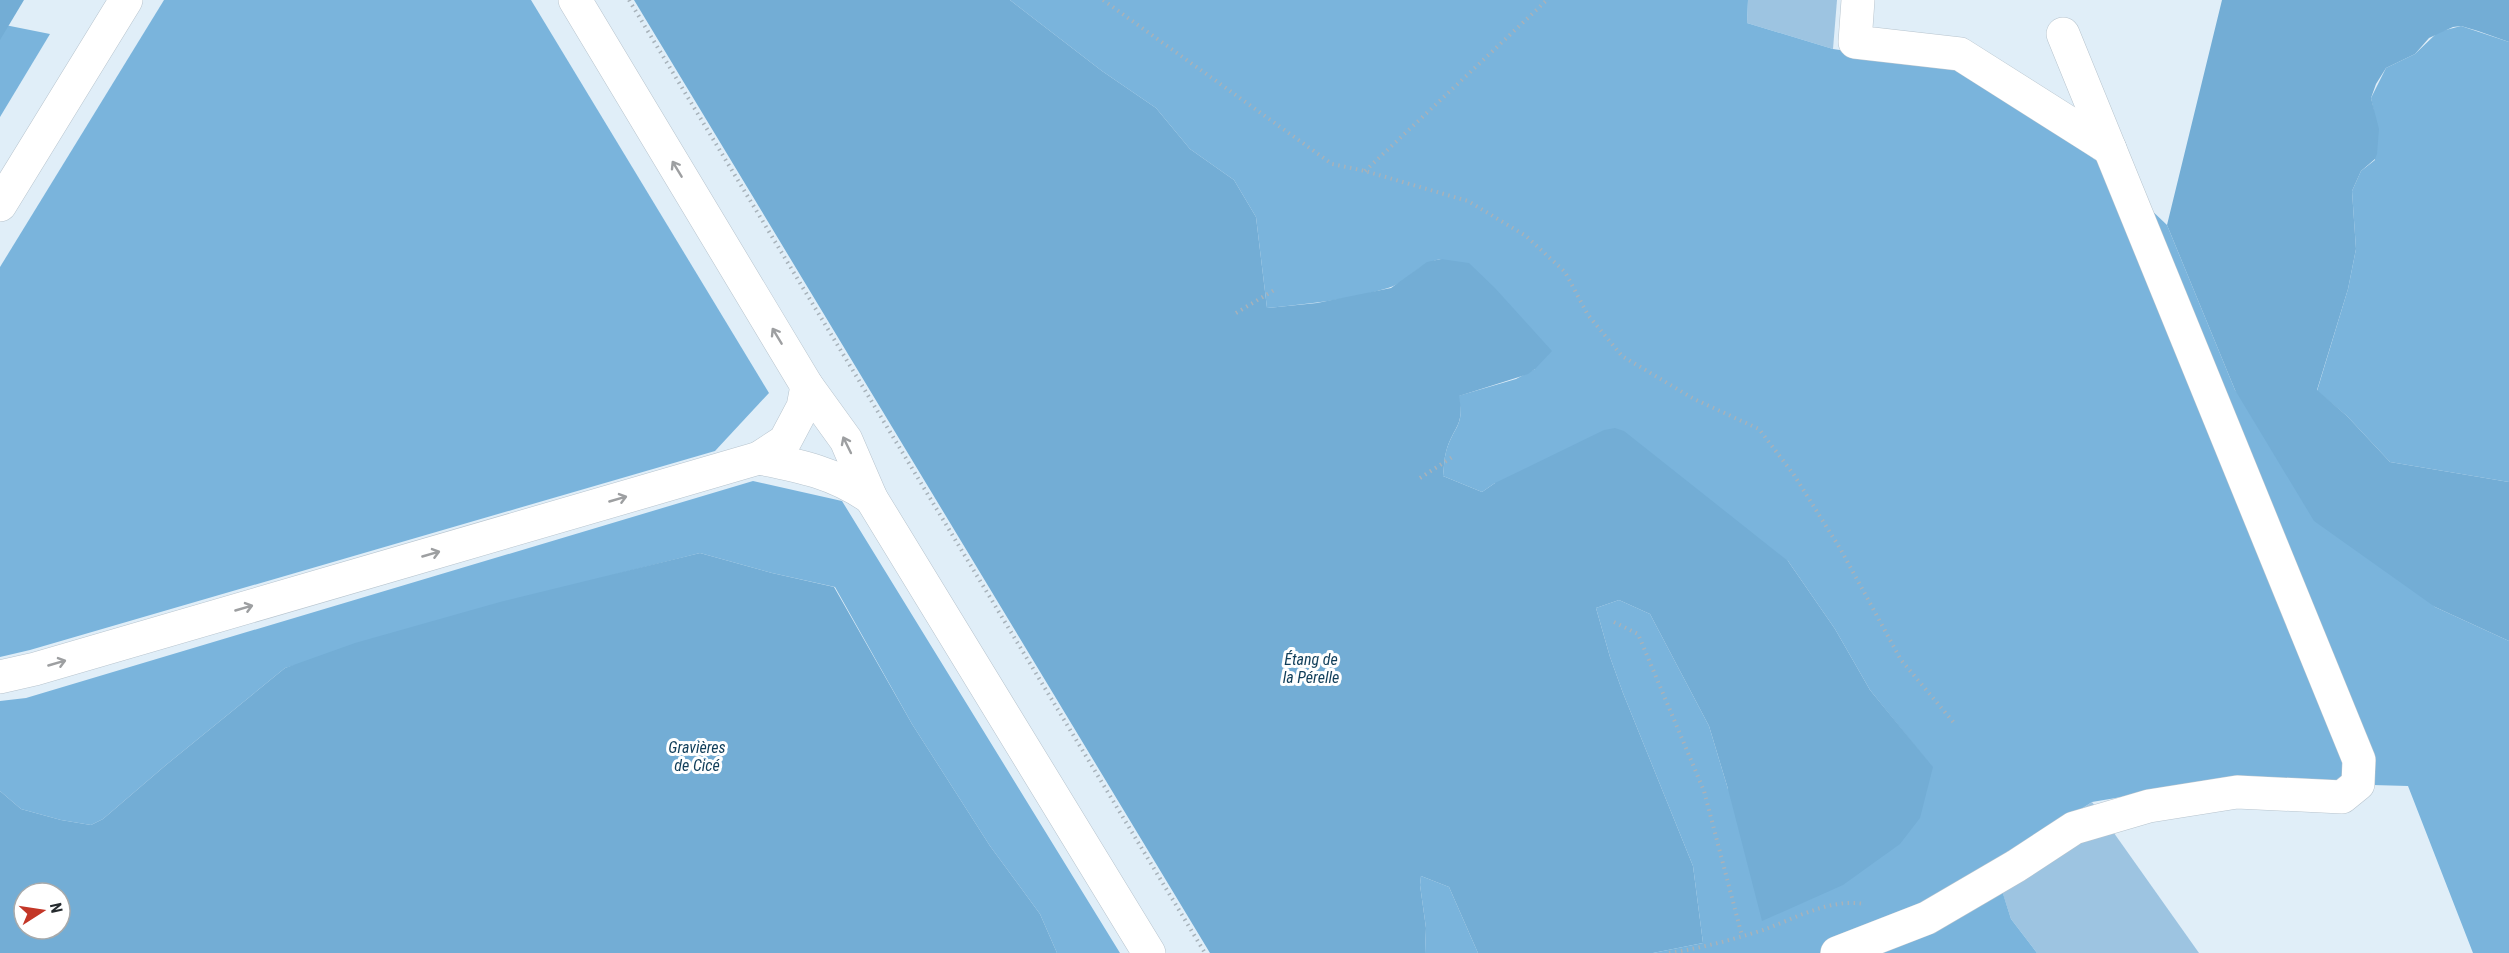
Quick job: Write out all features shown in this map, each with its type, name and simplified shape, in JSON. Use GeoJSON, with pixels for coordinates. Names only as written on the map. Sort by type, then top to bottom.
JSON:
{"type":"FeatureCollection","features":[{"type":"Feature","properties":{"kind":"main road"},"geometry":{"type":"LineString","coordinates":[[0,205],[126,0]]}},
{"type":"Feature","properties":{"kind":"main road"},"geometry":{"type":"LineString","coordinates":[[575,0],[807,386],[846,440],[870,498],[1149,953]]}},
{"type":"Feature","properties":{"kind":"main road"},"geometry":{"type":"LineString","coordinates":[[1858,0],[1855,42],[1960,54],[2110,149]]}},
{"type":"Feature","properties":{"kind":"main road"},"geometry":{"type":"LineString","coordinates":[[1838,953],[1927,918],[2016,866],[2074,828],[2149,806],[2237,792],[2342,797],[2358,784],[2360,760],[2062,34]]}},
{"type":"Feature","properties":{"kind":"main road"},"geometry":{"type":"LineString","coordinates":[[0,677],[58,663],[759,458],[785,441],[803,407],[807,386]]}},
{"type":"Feature","properties":{"kind":"main road"},"geometry":{"type":"LineString","coordinates":[[759,458],[808,467],[850,483],[870,498]]}},
{"type":"Feature","properties":{"kind":"path"},"geometry":{"type":"LineString","coordinates":[[629,0],[1205,953]]}},
{"type":"Feature","properties":{"kind":"path"},"geometry":{"type":"LineString","coordinates":[[1102,0],[1332,164],[1365,171],[1468,201],[1527,236],[1565,272],[1588,315],[1622,356],[1694,399],[1759,429],[1794,475],[1829,531],[1901,660],[1955,724]]}},
{"type":"Feature","properties":{"kind":"path"},"geometry":{"type":"LineString","coordinates":[[1365,171],[1547,0]]}},
{"type":"Feature","properties":{"kind":"path"},"geometry":{"type":"LineString","coordinates":[[1236,313],[1276,289]]}},
{"type":"Feature","properties":{"kind":"path"},"geometry":{"type":"LineString","coordinates":[[1420,478],[1454,456]]}},
{"type":"Feature","properties":{"kind":"path"},"geometry":{"type":"LineString","coordinates":[[1614,622],[1638,634],[1687,747],[1707,801],[1743,936]]}},
{"type":"Feature","properties":{"kind":"path"},"geometry":{"type":"LineString","coordinates":[[1669,953],[1706,948],[1815,910],[1852,902],[1870,904]]}},
{"type":"Feature","properties":{"kind":"shaded area"},"geometry":{"type":"Polygon","coordinates":[[[164,0],[531,0],[769,393],[715,451],[0,657],[0,267],[164,0]]]}},
{"type":"Feature","properties":{"kind":"shaded area"},"geometry":{"type":"Polygon","coordinates":[[[1010,0],[1748,0],[1747,23],[1833,49],[1960,68],[2106,167],[2167,225],[2235,390],[2435,607],[2509,641],[2509,953],[2473,953],[2408,786],[2337,784],[2245,776],[2092,802],[1994,865],[2011,919],[2037,953],[1653,953],[1703,943],[1693,866],[1623,693],[1596,608],[1619,600],[1650,614],[1709,726],[1728,789],[1932,767],[1870,690],[1835,629],[1788,561],[1495,483],[1482,492],[1443,476],[1446,452],[1460,420],[1458,396],[1516,379],[1535,369],[1441,259],[1432,261],[1388,288],[1343,299],[1267,308],[1256,217],[1234,180],[1190,149],[1156,108],[1102,71],[1010,0]]]}},
{"type":"Feature","properties":{"kind":"shaded area"},"geometry":{"type":"Polygon","coordinates":[[[1748,0],[1837,0],[1833,49],[1747,23],[1748,0]]]}},
{"type":"Feature","properties":{"kind":"shaded area"},"geometry":{"type":"Polygon","coordinates":[[[0,24],[50,34],[0,117],[0,24]]]}},
{"type":"Feature","properties":{"kind":"shaded area"},"geometry":{"type":"Polygon","coordinates":[[[2461,26],[2509,42],[2509,482],[2390,462],[2347,416],[2317,391],[2348,289],[2356,249],[2352,191],[2361,171],[2375,160],[2374,112],[2371,98],[2386,68],[2415,54],[2438,32],[2461,26]]]}},
{"type":"Feature","properties":{"kind":"shaded area"},"geometry":{"type":"Polygon","coordinates":[[[753,481],[842,501],[1120,953],[1057,953],[1040,914],[990,846],[912,724],[835,587],[772,573],[700,553],[617,574],[285,668],[103,819],[91,825],[61,820],[21,809],[0,791],[0,701],[26,698],[753,481]]]}},
{"type":"Feature","properties":{"kind":"shaded area"},"geometry":{"type":"Polygon","coordinates":[[[2092,802],[2199,953],[2037,953],[2011,919],[1994,866],[2092,802]]]}},
{"type":"Feature","properties":{"kind":"shaded area"},"geometry":{"type":"Polygon","coordinates":[[[1421,876],[1449,887],[1478,953],[1425,953],[1426,928],[1420,885],[1421,876]]]}},
{"type":"Feature","properties":{"kind":"water"},"geometry":{"type":"Polygon","coordinates":[[[0,0],[24,0],[0,40],[0,0]]]}},
{"type":"Feature","properties":{"kind":"water","name":"Étang de la Pérelle"},"geometry":{"type":"Polygon","coordinates":[[[634,0],[1010,0],[1102,71],[1156,108],[1190,149],[1234,180],[1256,217],[1267,308],[1317,303],[1391,288],[1427,262],[1441,259],[1469,263],[1552,351],[1528,374],[1459,396],[1459,420],[1446,452],[1443,476],[1482,492],[1495,483],[1604,430],[1615,428],[1624,431],[1788,561],[1835,629],[1870,690],[1933,767],[1920,818],[1900,844],[1843,885],[1762,921],[1728,789],[1709,726],[1650,614],[1619,600],[1596,608],[1623,693],[1693,866],[1703,943],[1653,953],[1478,953],[1449,887],[1421,876],[1420,885],[1426,928],[1425,953],[1210,953],[634,0]]]}},
{"type":"Feature","properties":{"kind":"water"},"geometry":{"type":"Polygon","coordinates":[[[2222,0],[2509,0],[2509,42],[2461,26],[2453,27],[2429,38],[2415,54],[2386,68],[2376,84],[2371,98],[2379,129],[2377,154],[2375,159],[2361,171],[2352,191],[2356,249],[2348,289],[2317,390],[2347,416],[2390,462],[2509,482],[2509,641],[2435,607],[2314,521],[2235,390],[2167,225],[2222,0]]]}},
{"type":"Feature","properties":{"kind":"water","name":"Gravières de Cicé"},"geometry":{"type":"Polygon","coordinates":[[[700,553],[834,587],[912,724],[990,846],[1040,914],[1057,953],[0,953],[0,791],[21,809],[61,820],[91,825],[103,819],[285,668],[355,643],[500,602],[700,553]]]}}]}
